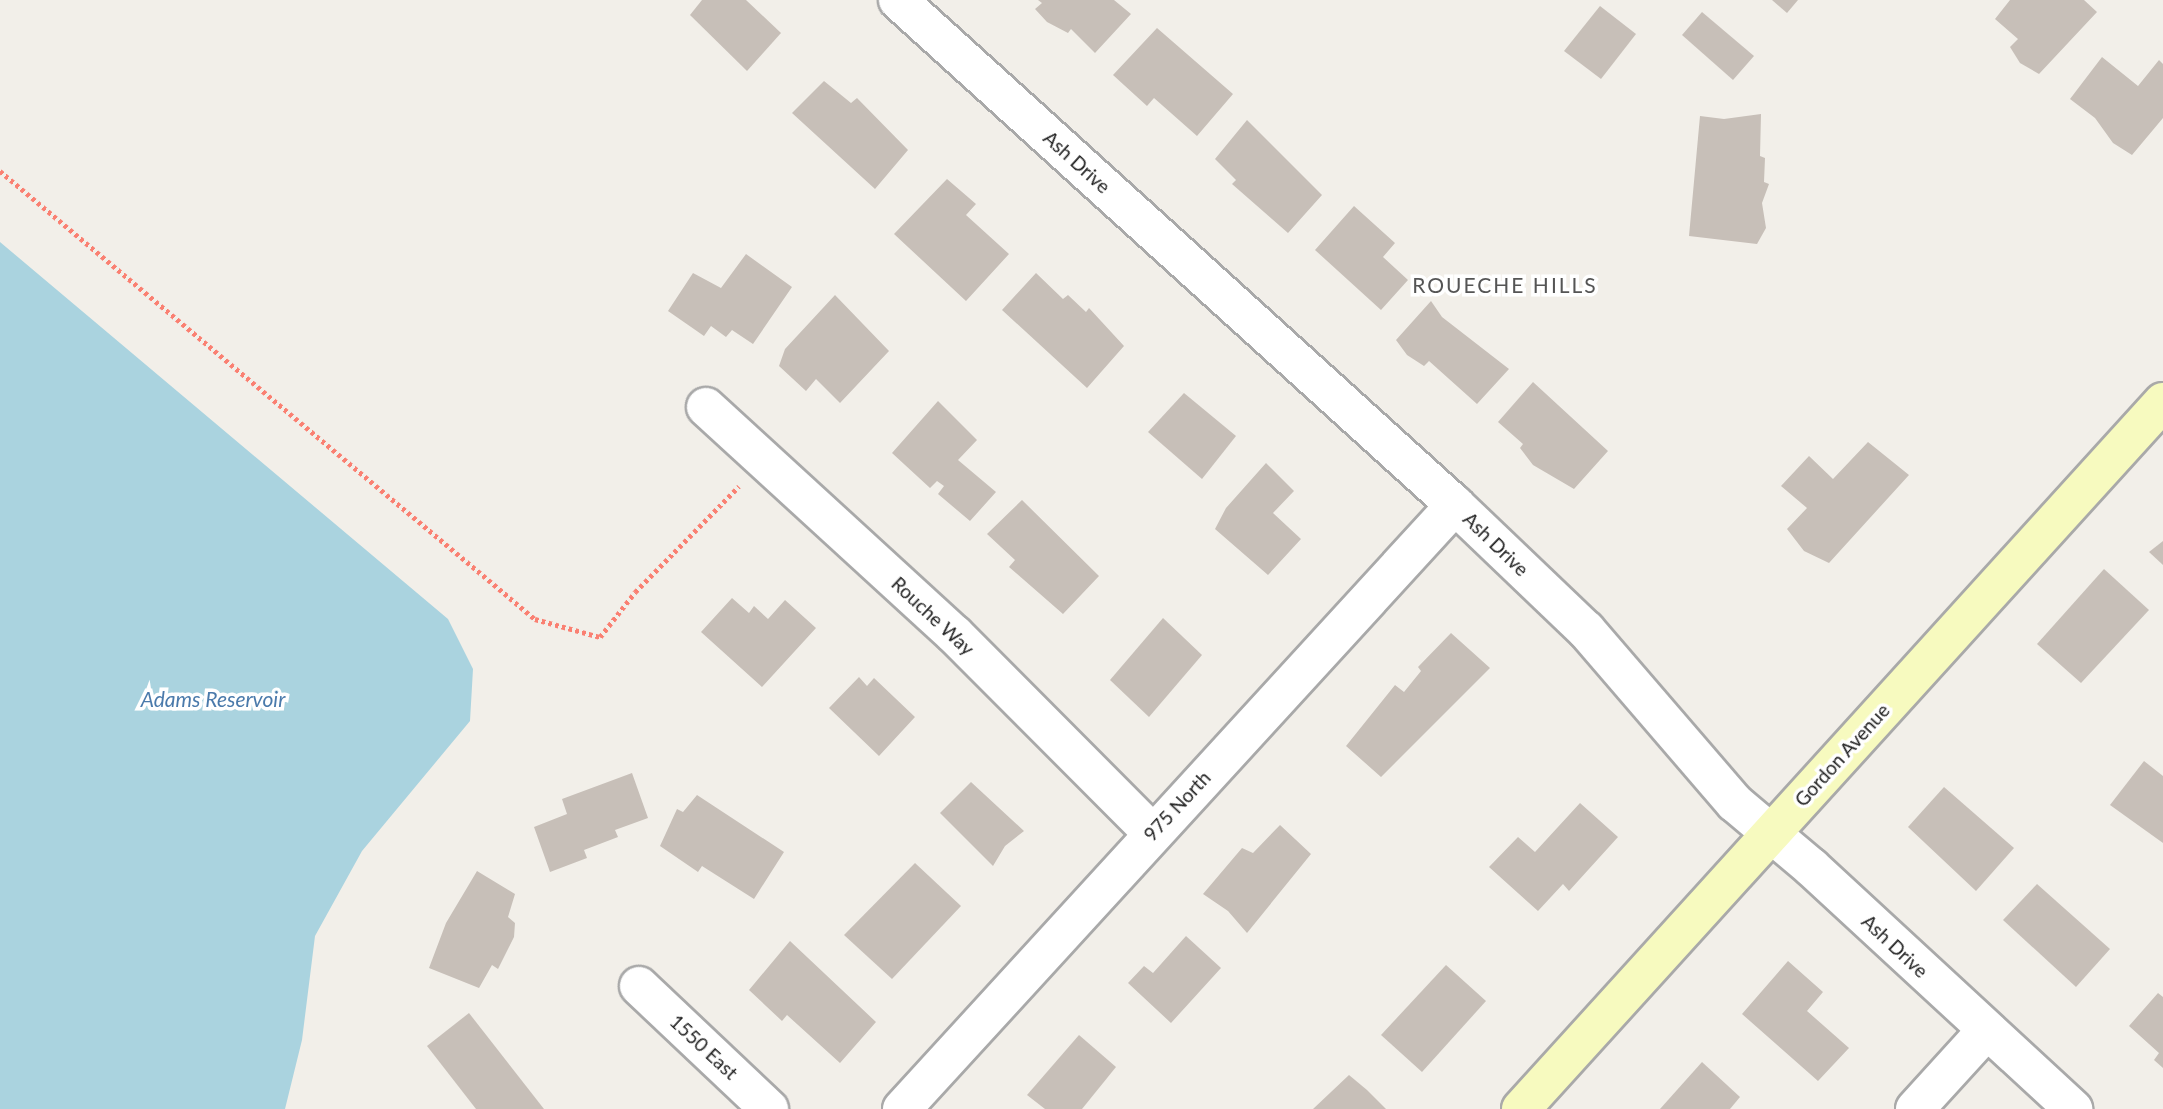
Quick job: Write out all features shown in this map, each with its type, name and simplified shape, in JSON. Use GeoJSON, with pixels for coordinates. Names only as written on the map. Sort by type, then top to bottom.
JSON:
{"type":"FeatureCollection","features":[{"type":"Feature","properties":{"kind":"main road","name":"Gordon Avenue"},"geometry":{"type":"LineString","coordinates":[[1521,1109],[2163,402]]}},
{"type":"Feature","properties":{"kind":"street","name":"Ash Drive"},"geometry":{"type":"LineString","coordinates":[[898,0],[1455,505],[1586,630],[1735,803],[2073,1109]]}},
{"type":"Feature","properties":{"kind":"street","name":"Rouche Way"},"geometry":{"type":"LineString","coordinates":[[706,407],[954,634],[1152,833]]}},
{"type":"Feature","properties":{"kind":"street","name":"975 North"},"geometry":{"type":"LineString","coordinates":[[902,1109],[1455,505]]}},
{"type":"Feature","properties":{"kind":"street","name":"1550 East"},"geometry":{"type":"LineString","coordinates":[[639,986],[769,1109]]}},
{"type":"Feature","properties":{"kind":"street"},"geometry":{"type":"LineString","coordinates":[[1915,1109],[1986,1031]]}},
{"type":"Feature","properties":{"kind":"path"},"geometry":{"type":"LineString","coordinates":[[0,171],[535,619],[600,637],[635,592],[765,460]]}},
{"type":"Feature","properties":{"kind":"water","name":"Adams Reservoir"},"geometry":{"type":"Polygon","coordinates":[[[0,242],[448,619],[473,669],[470,721],[362,851],[315,936],[302,1040],[285,1109],[0,1109],[0,242]]]}},
{"type":"Feature","properties":{"kind":"building"},"geometry":{"type":"Polygon","coordinates":[[[702,0],[746,0],[781,33],[747,71],[690,15],[702,0]]]}},
{"type":"Feature","properties":{"kind":"building"},"geometry":{"type":"Polygon","coordinates":[[[1038,0],[1114,0],[1131,14],[1095,53],[1071,29],[1068,33],[1047,22],[1035,9],[1042,3],[1038,0]]]}},
{"type":"Feature","properties":{"kind":"building"},"geometry":{"type":"Polygon","coordinates":[[[1772,0],[1798,0],[1787,13],[1772,0]]]}},
{"type":"Feature","properties":{"kind":"building"},"geometry":{"type":"Polygon","coordinates":[[[2010,0],[2084,0],[2097,12],[2039,74],[2020,63],[2010,47],[2018,39],[1995,19],[2010,0]]]}},
{"type":"Feature","properties":{"kind":"building"},"geometry":{"type":"Polygon","coordinates":[[[1600,6],[1636,34],[1601,79],[1564,51],[1600,6]]]}},
{"type":"Feature","properties":{"kind":"building"},"geometry":{"type":"Polygon","coordinates":[[[1702,12],[1754,56],[1733,80],[1682,35],[1702,12]]]}},
{"type":"Feature","properties":{"kind":"building"},"geometry":{"type":"Polygon","coordinates":[[[1157,28],[1233,94],[1197,136],[1154,98],[1147,106],[1113,75],[1157,28]]]}},
{"type":"Feature","properties":{"kind":"building"},"geometry":{"type":"Polygon","coordinates":[[[2102,57],[2138,86],[2159,60],[2163,64],[2163,118],[2132,155],[2113,143],[2095,118],[2070,99],[2102,57]]]}},
{"type":"Feature","properties":{"kind":"building"},"geometry":{"type":"Polygon","coordinates":[[[824,81],[851,103],[857,98],[908,150],[875,189],[792,113],[824,81]]]}},
{"type":"Feature","properties":{"kind":"building"},"geometry":{"type":"Polygon","coordinates":[[[1761,114],[1760,156],[1765,158],[1764,182],[1769,184],[1762,203],[1766,228],[1757,244],[1689,236],[1700,116],[1724,119],[1761,114]]]}},
{"type":"Feature","properties":{"kind":"building"},"geometry":{"type":"Polygon","coordinates":[[[1247,120],[1322,195],[1288,233],[1232,184],[1236,180],[1215,159],[1247,120]]]}},
{"type":"Feature","properties":{"kind":"building"},"geometry":{"type":"Polygon","coordinates":[[[947,179],[976,204],[966,215],[1009,254],[966,301],[894,234],[947,179]]]}},
{"type":"Feature","properties":{"kind":"building"},"geometry":{"type":"Polygon","coordinates":[[[1354,206],[1395,243],[1383,257],[1408,280],[1381,310],[1315,250],[1354,206]]]}},
{"type":"Feature","properties":{"kind":"building"},"geometry":{"type":"Polygon","coordinates":[[[746,254],[792,287],[753,344],[732,330],[726,337],[711,326],[704,336],[668,311],[693,273],[721,288],[746,254]]]}},
{"type":"Feature","properties":{"kind":"building"},"geometry":{"type":"Polygon","coordinates":[[[1036,273],[1063,299],[1068,295],[1086,312],[1089,308],[1124,346],[1087,388],[1002,310],[1036,273]]]}},
{"type":"Feature","properties":{"kind":"building"},"geometry":{"type":"Polygon","coordinates":[[[835,295],[889,351],[840,403],[816,379],[806,391],[779,366],[785,349],[835,295]]]}},
{"type":"Feature","properties":{"kind":"building"},"geometry":{"type":"Polygon","coordinates":[[[1431,301],[1442,317],[1509,369],[1477,404],[1429,361],[1424,366],[1407,355],[1396,340],[1431,301]]]}},
{"type":"Feature","properties":{"kind":"building"},"geometry":{"type":"Polygon","coordinates":[[[1533,382],[1608,451],[1574,489],[1533,465],[1520,448],[1523,444],[1498,422],[1533,382]]]}},
{"type":"Feature","properties":{"kind":"building"},"geometry":{"type":"Polygon","coordinates":[[[1184,393],[1236,436],[1202,479],[1148,432],[1184,393]]]}},
{"type":"Feature","properties":{"kind":"building"},"geometry":{"type":"Polygon","coordinates":[[[938,401],[977,440],[958,460],[996,492],[970,521],[938,494],[944,486],[937,481],[930,488],[892,453],[938,401]]]}},
{"type":"Feature","properties":{"kind":"building"},"geometry":{"type":"Polygon","coordinates":[[[1868,442],[1909,475],[1829,563],[1804,551],[1787,529],[1807,508],[1781,486],[1809,456],[1833,479],[1868,442]]]}},
{"type":"Feature","properties":{"kind":"building"},"geometry":{"type":"Polygon","coordinates":[[[1266,463],[1294,491],[1273,513],[1301,539],[1268,575],[1215,529],[1226,508],[1266,463]]]}},
{"type":"Feature","properties":{"kind":"building"},"geometry":{"type":"Polygon","coordinates":[[[1022,500],[1099,576],[1063,614],[1009,567],[1015,560],[987,534],[1022,500]]]}},
{"type":"Feature","properties":{"kind":"building"},"geometry":{"type":"Polygon","coordinates":[[[2163,541],[2163,565],[2149,552],[2163,541]]]}},
{"type":"Feature","properties":{"kind":"building"},"geometry":{"type":"Polygon","coordinates":[[[2104,569],[2149,610],[2081,683],[2037,644],[2104,569]]]}},
{"type":"Feature","properties":{"kind":"building"},"geometry":{"type":"Polygon","coordinates":[[[732,598],[749,613],[754,606],[768,619],[785,600],[816,628],[762,687],[701,632],[732,598]]]}},
{"type":"Feature","properties":{"kind":"building"},"geometry":{"type":"Polygon","coordinates":[[[1163,618],[1202,655],[1149,717],[1110,680],[1163,618]]]}},
{"type":"Feature","properties":{"kind":"building"},"geometry":{"type":"Polygon","coordinates":[[[1451,633],[1490,668],[1381,777],[1346,746],[1395,685],[1404,692],[1421,671],[1418,667],[1451,633]]]}},
{"type":"Feature","properties":{"kind":"building"},"geometry":{"type":"Polygon","coordinates":[[[859,677],[867,686],[874,678],[915,717],[879,756],[829,708],[859,677]]]}},
{"type":"Feature","properties":{"kind":"building"},"geometry":{"type":"Polygon","coordinates":[[[2144,761],[2163,776],[2163,843],[2110,805],[2144,761]]]}},
{"type":"Feature","properties":{"kind":"building"},"geometry":{"type":"Polygon","coordinates":[[[632,773],[648,818],[615,830],[618,837],[584,850],[587,858],[550,872],[534,827],[567,814],[562,799],[632,773]]]}},
{"type":"Feature","properties":{"kind":"building"},"geometry":{"type":"Polygon","coordinates":[[[971,782],[1024,831],[1005,846],[993,866],[940,813],[971,782]]]}},
{"type":"Feature","properties":{"kind":"building"},"geometry":{"type":"Polygon","coordinates":[[[1944,787],[2014,848],[1976,891],[1908,827],[1944,787]]]}},
{"type":"Feature","properties":{"kind":"building"},"geometry":{"type":"Polygon","coordinates":[[[697,795],[784,852],[754,899],[702,866],[698,872],[660,846],[677,809],[683,812],[697,795]]]}},
{"type":"Feature","properties":{"kind":"building"},"geometry":{"type":"Polygon","coordinates":[[[1580,803],[1618,837],[1569,891],[1563,884],[1538,911],[1489,867],[1518,837],[1535,852],[1580,803]]]}},
{"type":"Feature","properties":{"kind":"building"},"geometry":{"type":"Polygon","coordinates":[[[1280,825],[1311,854],[1247,933],[1228,911],[1203,894],[1242,848],[1253,853],[1280,825]]]}},
{"type":"Feature","properties":{"kind":"building"},"geometry":{"type":"Polygon","coordinates":[[[915,863],[961,906],[892,979],[844,935],[915,863]]]}},
{"type":"Feature","properties":{"kind":"building"},"geometry":{"type":"Polygon","coordinates":[[[477,871],[515,894],[508,917],[515,923],[514,937],[498,969],[492,965],[479,988],[429,968],[446,923],[477,871]]]}},
{"type":"Feature","properties":{"kind":"building"},"geometry":{"type":"Polygon","coordinates":[[[2037,884],[2110,949],[2076,987],[2003,920],[2037,884]]]}},
{"type":"Feature","properties":{"kind":"building"},"geometry":{"type":"Polygon","coordinates":[[[1186,936],[1221,968],[1171,1023],[1128,983],[1144,966],[1153,973],[1186,936]]]}},
{"type":"Feature","properties":{"kind":"building"},"geometry":{"type":"Polygon","coordinates":[[[790,941],[876,1022],[840,1063],[787,1015],[782,1021],[749,990],[790,941]]]}},
{"type":"Feature","properties":{"kind":"building"},"geometry":{"type":"Polygon","coordinates":[[[1788,961],[1823,992],[1807,1011],[1849,1048],[1818,1081],[1742,1014],[1788,961]]]}},
{"type":"Feature","properties":{"kind":"building"},"geometry":{"type":"Polygon","coordinates":[[[1446,965],[1486,1001],[1422,1072],[1381,1035],[1446,965]]]}},
{"type":"Feature","properties":{"kind":"building"},"geometry":{"type":"Polygon","coordinates":[[[2158,993],[2163,997],[2163,1068],[2154,1060],[2159,1053],[2129,1026],[2158,993]]]}},
{"type":"Feature","properties":{"kind":"building"},"geometry":{"type":"Polygon","coordinates":[[[469,1013],[544,1109],[476,1109],[427,1046],[469,1013]]]}},
{"type":"Feature","properties":{"kind":"building"},"geometry":{"type":"Polygon","coordinates":[[[1079,1035],[1116,1067],[1082,1109],[1045,1109],[1027,1095],[1079,1035]]]}},
{"type":"Feature","properties":{"kind":"building"},"geometry":{"type":"Polygon","coordinates":[[[1702,1062],[1740,1097],[1730,1109],[1660,1109],[1702,1062]]]}},
{"type":"Feature","properties":{"kind":"building"},"geometry":{"type":"Polygon","coordinates":[[[1349,1075],[1367,1090],[1386,1109],[1313,1109],[1349,1075]]]}},
{"type":"Feature","properties":{"kind":"district","name":"ROUECHE HILLS"},"geometry":{"type":"Point","coordinates":[1505,285]}}]}
